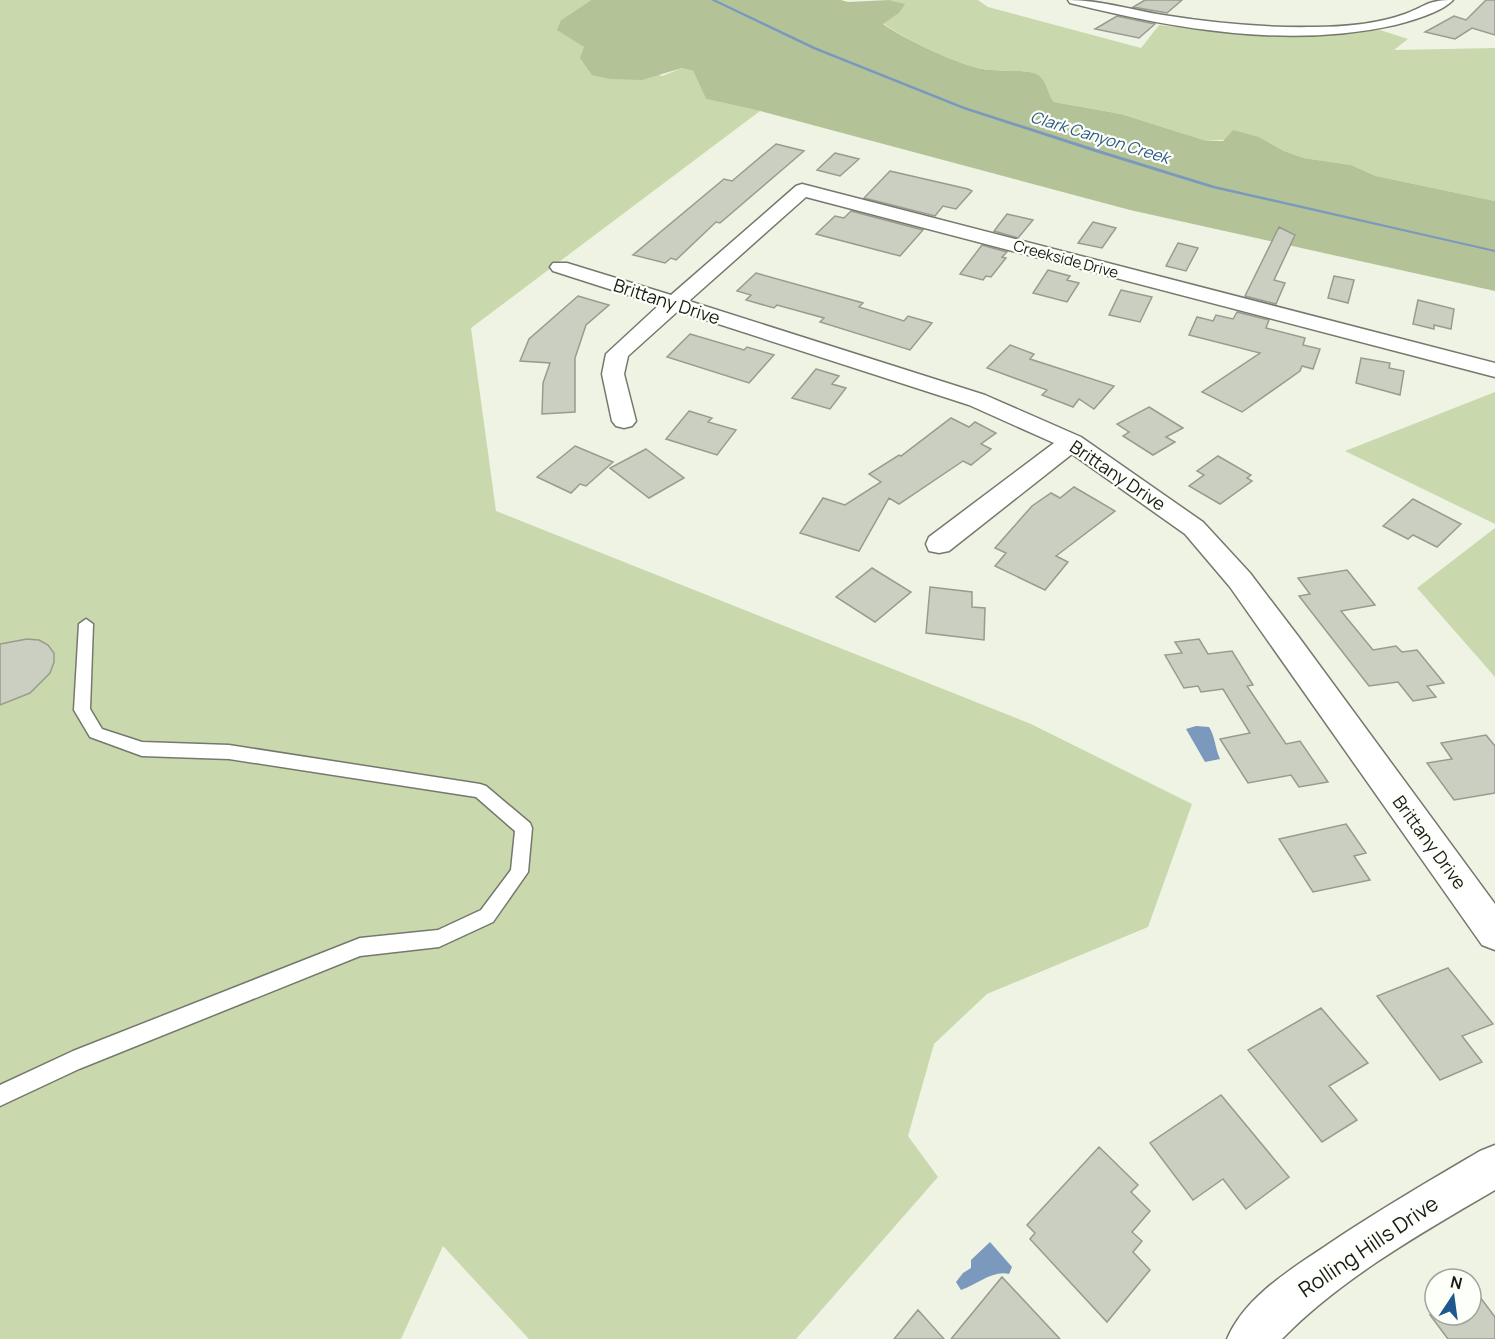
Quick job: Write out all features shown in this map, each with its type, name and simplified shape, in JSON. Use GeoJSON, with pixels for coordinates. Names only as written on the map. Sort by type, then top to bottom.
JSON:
{"type":"FeatureCollection","features":[{"type":"Feature","properties":{"kind":"street"},"geometry":{"type":"LineString","coordinates":[[1075,0],[1138,16],[1203,26],[1304,31],[1340,29],[1396,21],[1418,14],[1446,0]]}},
{"type":"Feature","properties":{"kind":"street","name":"Creekside Drive"},"geometry":{"type":"LineString","coordinates":[[675,304],[802,190],[1495,370]]}},
{"type":"Feature","properties":{"kind":"street","name":"Brittany Drive"},"geometry":{"type":"LineString","coordinates":[[560,267],[977,400],[1072,442],[1194,528],[1240,580],[1288,644],[1495,933]]}},
{"type":"Feature","properties":{"kind":"street"},"geometry":{"type":"LineString","coordinates":[[624,421],[613,374],[617,354],[675,304]]}},
{"type":"Feature","properties":{"kind":"street"},"geometry":{"type":"LineString","coordinates":[[939,544],[1072,442]]}},
{"type":"Feature","properties":{"kind":"street","name":"Rolling Hills Drive"},"geometry":{"type":"LineString","coordinates":[[1250,1339],[1293,1295],[1406,1218],[1495,1166]]}},
{"type":"Feature","properties":{"kind":"lane"},"geometry":{"type":"LineString","coordinates":[[0,1096],[73,1061],[360,947],[439,938],[487,916],[519,872],[524,828],[480,791],[229,752],[142,749],[96,733],[82,710],[86,624]]}},
{"type":"Feature","properties":{"kind":"green space"},"geometry":{"type":"Polygon","coordinates":[[[0,0],[591,0],[561,20],[573,39],[584,47],[662,76],[682,68],[693,71],[706,99],[760,111],[471,328],[496,511],[1031,724],[1192,804],[1148,927],[987,994],[934,1044],[908,1136],[938,1177],[796,1339],[529,1339],[443,1246],[401,1339],[0,1339],[0,0]]]}},
{"type":"Feature","properties":{"kind":"green space"},"geometry":{"type":"Polygon","coordinates":[[[591,0],[841,0],[848,2],[889,0],[905,4],[899,13],[883,24],[932,51],[973,67],[1022,71],[1039,75],[1054,102],[1121,114],[1207,141],[1223,141],[1233,130],[1259,137],[1284,151],[1304,158],[1351,165],[1376,176],[1495,201],[1495,291],[1130,210],[760,111],[706,99],[693,71],[682,68],[642,80],[610,79],[592,75],[580,58],[584,47],[557,30],[561,20],[591,0]]]}},
{"type":"Feature","properties":{"kind":"green space"},"geometry":{"type":"Polygon","coordinates":[[[889,0],[978,0],[988,7],[1141,48],[1159,25],[1245,35],[1318,36],[1380,30],[1408,39],[1394,50],[1495,48],[1495,201],[1376,176],[1351,165],[1304,158],[1284,151],[1259,137],[1207,141],[1121,114],[1054,102],[1039,75],[1022,71],[973,67],[903,36],[883,23],[899,13],[904,4],[889,0]]]}},
{"type":"Feature","properties":{"kind":"green space"},"geometry":{"type":"Polygon","coordinates":[[[1495,392],[1495,524],[1345,451],[1495,392]]]}},
{"type":"Feature","properties":{"kind":"green space"},"geometry":{"type":"Polygon","coordinates":[[[1495,528],[1495,677],[1417,588],[1495,528]]]}},
{"type":"Feature","properties":{"kind":"water"},"geometry":{"type":"Polygon","coordinates":[[[1196,726],[1209,727],[1220,759],[1205,762],[1186,729],[1196,726]]]}},
{"type":"Feature","properties":{"kind":"water"},"geometry":{"type":"Polygon","coordinates":[[[990,1242],[1012,1267],[1009,1274],[991,1276],[961,1290],[956,1282],[963,1273],[971,1268],[971,1260],[990,1242]]]}},
{"type":"Feature","properties":{"kind":"building"},"geometry":{"type":"Polygon","coordinates":[[[1145,0],[1182,0],[1167,13],[1133,7],[1145,0]]]}},
{"type":"Feature","properties":{"kind":"building"},"geometry":{"type":"Polygon","coordinates":[[[1486,0],[1495,0],[1495,35],[1472,28],[1455,39],[1425,32],[1454,16],[1466,20],[1486,0]]]}},
{"type":"Feature","properties":{"kind":"building"},"geometry":{"type":"Polygon","coordinates":[[[1117,16],[1155,24],[1139,38],[1095,29],[1117,16]]]}},
{"type":"Feature","properties":{"kind":"building"},"geometry":{"type":"Polygon","coordinates":[[[776,144],[804,151],[720,223],[716,222],[676,260],[671,258],[665,263],[633,255],[724,179],[732,181],[776,144]]]}},
{"type":"Feature","properties":{"kind":"building"},"geometry":{"type":"Polygon","coordinates":[[[835,153],[859,159],[840,176],[817,170],[835,153]]]}},
{"type":"Feature","properties":{"kind":"building"},"geometry":{"type":"Polygon","coordinates":[[[890,171],[972,191],[956,209],[943,206],[935,216],[864,198],[890,171]]]}},
{"type":"Feature","properties":{"kind":"building"},"geometry":{"type":"Polygon","coordinates":[[[851,211],[923,230],[900,256],[816,234],[835,216],[844,218],[851,211]]]}},
{"type":"Feature","properties":{"kind":"building"},"geometry":{"type":"Polygon","coordinates":[[[1007,214],[1033,220],[1018,238],[994,231],[1007,214]]]}},
{"type":"Feature","properties":{"kind":"building"},"geometry":{"type":"Polygon","coordinates":[[[1093,222],[1116,228],[1102,248],[1078,243],[1093,222]]]}},
{"type":"Feature","properties":{"kind":"building"},"geometry":{"type":"Polygon","coordinates":[[[1279,227],[1295,235],[1274,280],[1285,283],[1276,304],[1245,296],[1279,227]]]}},
{"type":"Feature","properties":{"kind":"building"},"geometry":{"type":"Polygon","coordinates":[[[1178,243],[1198,248],[1186,271],[1166,266],[1178,243]]]}},
{"type":"Feature","properties":{"kind":"building"},"geometry":{"type":"Polygon","coordinates":[[[982,245],[1007,252],[1002,257],[1006,258],[991,277],[986,276],[983,280],[960,274],[982,245]]]}},
{"type":"Feature","properties":{"kind":"building"},"geometry":{"type":"Polygon","coordinates":[[[1048,270],[1070,276],[1067,280],[1079,283],[1067,302],[1033,293],[1048,270]]]}},
{"type":"Feature","properties":{"kind":"building"},"geometry":{"type":"Polygon","coordinates":[[[756,273],[863,303],[859,307],[904,321],[908,316],[932,323],[910,350],[820,322],[824,318],[777,305],[774,308],[746,300],[751,295],[737,291],[756,273]]]}},
{"type":"Feature","properties":{"kind":"building"},"geometry":{"type":"Polygon","coordinates":[[[1334,276],[1354,280],[1348,303],[1328,298],[1334,276]]]}},
{"type":"Feature","properties":{"kind":"building"},"geometry":{"type":"Polygon","coordinates":[[[1121,290],[1152,297],[1140,322],[1109,315],[1121,290]]]}},
{"type":"Feature","properties":{"kind":"building"},"geometry":{"type":"Polygon","coordinates":[[[578,296],[609,305],[586,325],[575,358],[575,412],[542,414],[543,383],[550,363],[520,361],[529,339],[578,296]]]}},
{"type":"Feature","properties":{"kind":"building"},"geometry":{"type":"Polygon","coordinates":[[[1418,300],[1454,309],[1451,329],[1434,325],[1434,329],[1413,324],[1418,300]]]}},
{"type":"Feature","properties":{"kind":"building"},"geometry":{"type":"Polygon","coordinates":[[[1237,312],[1269,320],[1266,328],[1305,338],[1303,345],[1320,349],[1313,369],[1302,366],[1300,371],[1242,412],[1202,392],[1260,353],[1189,335],[1197,317],[1213,321],[1216,315],[1233,319],[1237,312]]]}},
{"type":"Feature","properties":{"kind":"building"},"geometry":{"type":"Polygon","coordinates":[[[690,334],[744,350],[747,347],[774,355],[749,383],[667,357],[690,334]]]}},
{"type":"Feature","properties":{"kind":"building"},"geometry":{"type":"Polygon","coordinates":[[[1010,345],[1034,354],[1030,359],[1114,386],[1094,409],[1079,399],[1073,407],[1042,395],[1047,390],[987,368],[1010,345]]]}},
{"type":"Feature","properties":{"kind":"building"},"geometry":{"type":"Polygon","coordinates":[[[1361,358],[1390,363],[1389,368],[1404,371],[1400,395],[1356,383],[1361,358]]]}},
{"type":"Feature","properties":{"kind":"building"},"geometry":{"type":"Polygon","coordinates":[[[816,369],[839,376],[832,384],[846,388],[830,409],[792,398],[816,369]]]}},
{"type":"Feature","properties":{"kind":"building"},"geometry":{"type":"Polygon","coordinates":[[[1149,407],[1183,428],[1166,437],[1175,442],[1153,455],[1123,436],[1129,432],[1117,424],[1149,407]]]}},
{"type":"Feature","properties":{"kind":"building"},"geometry":{"type":"Polygon","coordinates":[[[689,411],[712,418],[708,422],[736,430],[717,455],[666,439],[689,411]]]}},
{"type":"Feature","properties":{"kind":"building"},"geometry":{"type":"Polygon","coordinates":[[[951,418],[969,427],[975,422],[996,433],[981,444],[991,449],[971,465],[963,461],[899,504],[889,498],[859,551],[800,533],[823,498],[845,505],[881,482],[869,474],[899,455],[901,456],[951,418]]]}},
{"type":"Feature","properties":{"kind":"building"},"geometry":{"type":"Polygon","coordinates":[[[575,446],[613,462],[586,486],[580,484],[571,493],[537,477],[575,446]]]}},
{"type":"Feature","properties":{"kind":"building"},"geometry":{"type":"Polygon","coordinates":[[[646,449],[684,478],[649,498],[610,468],[646,449]]]}},
{"type":"Feature","properties":{"kind":"building"},"geometry":{"type":"Polygon","coordinates":[[[1218,456],[1251,475],[1247,478],[1252,481],[1220,504],[1189,486],[1204,475],[1197,471],[1218,456]]]}},
{"type":"Feature","properties":{"kind":"building"},"geometry":{"type":"Polygon","coordinates":[[[1074,487],[1115,511],[1056,556],[1068,562],[1045,590],[995,566],[1006,553],[995,548],[1032,506],[1051,493],[1060,498],[1074,487]]]}},
{"type":"Feature","properties":{"kind":"building"},"geometry":{"type":"Polygon","coordinates":[[[1413,499],[1461,524],[1437,547],[1413,535],[1408,539],[1383,526],[1413,499]]]}},
{"type":"Feature","properties":{"kind":"building"},"geometry":{"type":"Polygon","coordinates":[[[872,568],[911,592],[875,622],[836,597],[872,568]]]}},
{"type":"Feature","properties":{"kind":"building"},"geometry":{"type":"Polygon","coordinates":[[[1347,570],[1375,605],[1341,611],[1373,650],[1396,646],[1402,652],[1417,650],[1444,683],[1427,686],[1436,697],[1413,701],[1398,682],[1369,686],[1299,596],[1310,594],[1298,578],[1347,570]]]}},
{"type":"Feature","properties":{"kind":"building"},"geometry":{"type":"Polygon","coordinates":[[[930,587],[972,592],[972,607],[985,608],[984,640],[926,633],[930,587]]]}},
{"type":"Feature","properties":{"kind":"building"},"geometry":{"type":"Polygon","coordinates":[[[27,639],[39,640],[48,645],[54,653],[50,673],[30,693],[0,705],[0,644],[27,639]]]}},
{"type":"Feature","properties":{"kind":"building"},"geometry":{"type":"Polygon","coordinates":[[[1199,639],[1208,654],[1232,651],[1253,685],[1247,686],[1286,744],[1300,741],[1328,782],[1299,787],[1291,775],[1248,783],[1220,739],[1250,733],[1223,689],[1201,692],[1198,686],[1184,688],[1165,655],[1182,653],[1175,642],[1199,639]]]}},
{"type":"Feature","properties":{"kind":"building"},"geometry":{"type":"Polygon","coordinates":[[[1486,735],[1495,746],[1495,793],[1454,800],[1427,763],[1452,759],[1441,743],[1486,735]]]}},
{"type":"Feature","properties":{"kind":"building"},"geometry":{"type":"Polygon","coordinates":[[[1346,824],[1366,853],[1354,856],[1370,880],[1313,892],[1279,839],[1346,824]]]}},
{"type":"Feature","properties":{"kind":"building"},"geometry":{"type":"Polygon","coordinates":[[[1448,968],[1493,1024],[1462,1036],[1482,1062],[1440,1080],[1377,996],[1448,968]]]}},
{"type":"Feature","properties":{"kind":"building"},"geometry":{"type":"Polygon","coordinates":[[[1321,1008],[1368,1063],[1329,1086],[1357,1120],[1322,1142],[1248,1050],[1321,1008]]]}},
{"type":"Feature","properties":{"kind":"building"},"geometry":{"type":"Polygon","coordinates":[[[1221,1095],[1289,1177],[1246,1209],[1223,1179],[1193,1200],[1150,1143],[1221,1095]]]}},
{"type":"Feature","properties":{"kind":"building"},"geometry":{"type":"Polygon","coordinates":[[[1099,1147],[1138,1185],[1131,1192],[1150,1211],[1132,1232],[1142,1241],[1133,1252],[1150,1270],[1107,1322],[1030,1239],[1035,1233],[1027,1225],[1099,1147]]]}},
{"type":"Feature","properties":{"kind":"building"},"geometry":{"type":"Polygon","coordinates":[[[1002,1277],[1060,1339],[951,1339],[1002,1277]]]}},
{"type":"Feature","properties":{"kind":"building"},"geometry":{"type":"Polygon","coordinates":[[[1483,1301],[1495,1317],[1495,1339],[1448,1339],[1439,1327],[1483,1327],[1483,1301]]]}},
{"type":"Feature","properties":{"kind":"building"},"geometry":{"type":"Polygon","coordinates":[[[918,1310],[944,1339],[894,1339],[918,1310]]]}},
{"type":"Feature","properties":{"kind":"waterway","name":"Clark Canyon Creek"},"geometry":{"type":"LineString","coordinates":[[713,0],[814,48],[964,108],[1097,151],[1214,187],[1495,251]]}}]}
